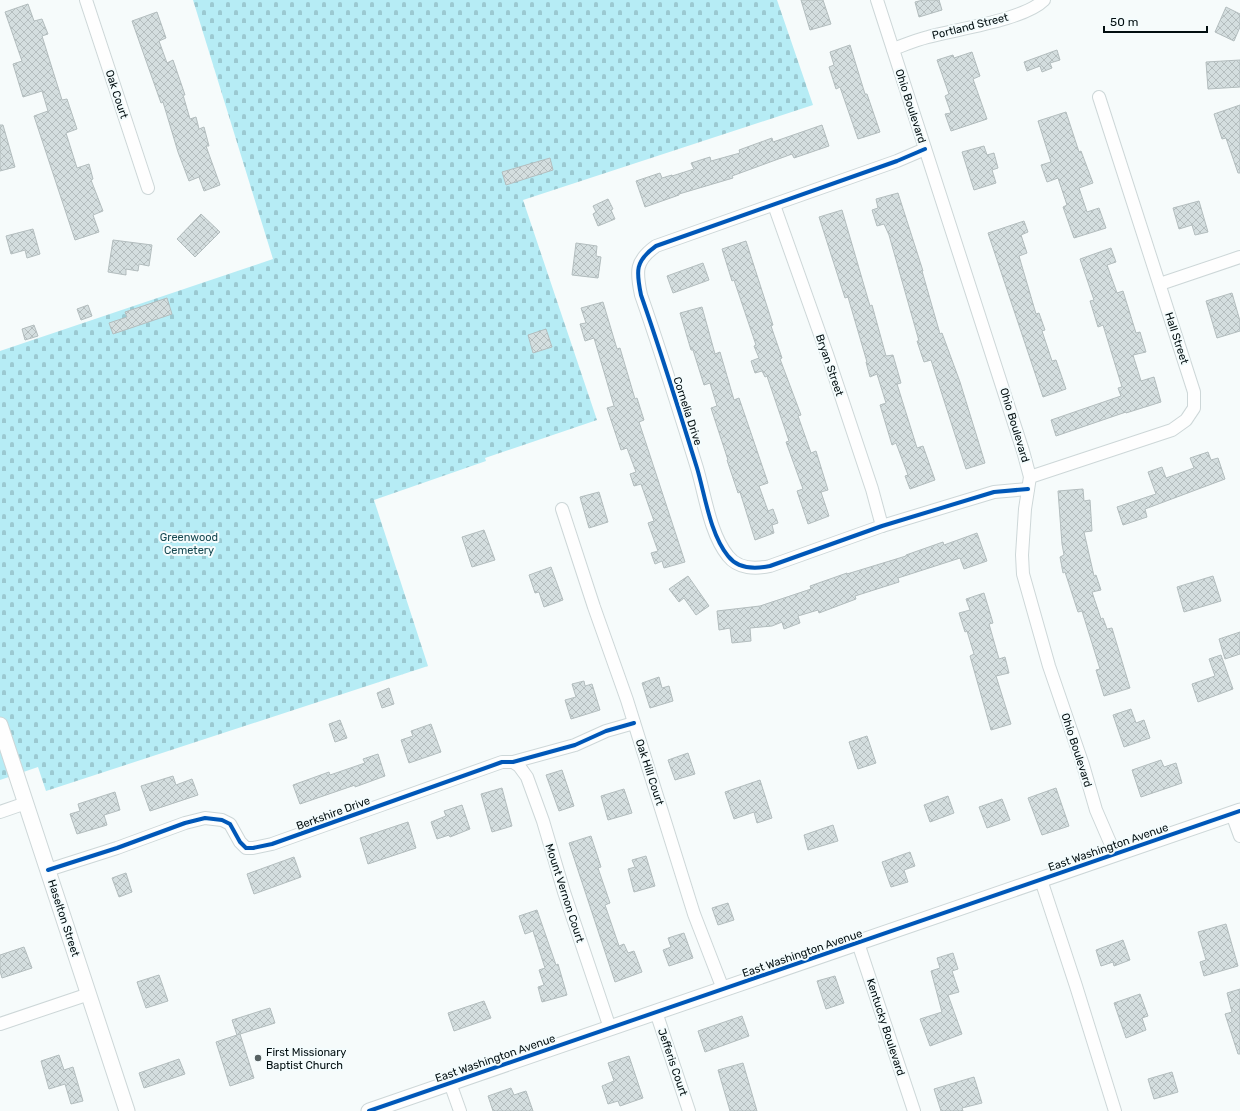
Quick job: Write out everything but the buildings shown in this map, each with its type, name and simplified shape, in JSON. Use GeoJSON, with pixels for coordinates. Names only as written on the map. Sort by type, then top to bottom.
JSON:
{"type":"FeatureCollection","features":[{"type":"Feature","properties":{"kind":"street","name":"Oak Court"},"geometry":{"type":"LineString","coordinates":[[86,0],[148,188]]}},
{"type":"Feature","properties":{"kind":"street","name":"Ohio Boulevard"},"geometry":{"type":"LineString","coordinates":[[877,0],[1021,443],[1029,483],[1025,509],[1022,555],[1023,574],[1049,666],[1083,765],[1096,810],[1114,854]]}},
{"type":"Feature","properties":{"kind":"street","name":"Portland Street"},"geometry":{"type":"LineString","coordinates":[[893,49],[926,37],[1019,14],[1034,8],[1044,0]]}},
{"type":"Feature","properties":{"kind":"street","name":"Hall Street"},"geometry":{"type":"LineString","coordinates":[[1029,483],[1172,430],[1186,420],[1194,408],[1194,392],[1099,97]]}},
{"type":"Feature","properties":{"kind":"street","name":"Cornelia Drive"},"geometry":{"type":"LineString","coordinates":[[925,149],[897,161],[656,246],[642,259],[638,269],[638,281],[641,295],[693,454],[709,513],[720,543],[728,557],[735,562],[746,567],[759,568],[770,566],[882,526],[1029,483]]}},
{"type":"Feature","properties":{"kind":"street","name":"Bryan Street"},"geometry":{"type":"LineString","coordinates":[[774,205],[827,354],[872,490],[882,526]]}},
{"type":"Feature","properties":{"kind":"street"},"geometry":{"type":"LineString","coordinates":[[1160,284],[1240,258]]}},
{"type":"Feature","properties":{"kind":"street","name":"Oak Hill Court"},"geometry":{"type":"LineString","coordinates":[[562,509],[594,607],[627,700],[694,914],[723,990]]}},
{"type":"Feature","properties":{"kind":"street","name":"Berkshire Drive"},"geometry":{"type":"LineString","coordinates":[[48,870],[117,848],[185,823],[205,818],[222,820],[230,824],[240,842],[246,848],[272,844],[502,762],[514,762],[576,745],[606,731],[634,723]]}},
{"type":"Feature","properties":{"kind":"street","name":"Haselton Street"},"geometry":{"type":"LineString","coordinates":[[0,725],[127,1111]]}},
{"type":"Feature","properties":{"kind":"street","name":"Mount Vernon Court"},"geometry":{"type":"LineString","coordinates":[[514,762],[527,777],[543,821],[564,892],[610,1028]]}},
{"type":"Feature","properties":{"kind":"street"},"geometry":{"type":"LineString","coordinates":[[0,812],[26,803]]}},
{"type":"Feature","properties":{"kind":"street"},"geometry":{"type":"LineString","coordinates":[[1236,812],[1240,836]]}},
{"type":"Feature","properties":{"kind":"street","name":"East Washington Avenue"},"geometry":{"type":"LineString","coordinates":[[369,1111],[1236,812]]}},
{"type":"Feature","properties":{"kind":"street"},"geometry":{"type":"LineString","coordinates":[[1041,880],[1115,1111]]}},
{"type":"Feature","properties":{"kind":"street","name":"Kentucky Boulevard"},"geometry":{"type":"LineString","coordinates":[[858,943],[914,1111]]}},
{"type":"Feature","properties":{"kind":"street"},"geometry":{"type":"LineString","coordinates":[[0,1024],[89,994]]}},
{"type":"Feature","properties":{"kind":"street","name":"Jefferis Court"},"geometry":{"type":"LineString","coordinates":[[656,1012],[689,1111]]}},
{"type":"Feature","properties":{"kind":"street"},"geometry":{"type":"LineString","coordinates":[[450,1083],[460,1111]]}},
{"type":"Feature","properties":{"kind":"green space","name":"Greenwood Cemetery"},"geometry":{"type":"Polygon","coordinates":[[[193,0],[777,0],[813,105],[523,200],[597,420],[485,458],[486,461],[374,500],[428,666],[46,791],[38,767],[0,780],[0,351],[273,259],[193,0]]]}},
{"type":"Feature","properties":{"kind":"cycle path"},"geometry":{"type":"LineString","coordinates":[[925,149],[897,161],[656,246],[644,257],[639,267],[638,279],[641,295],[663,359],[697,468],[712,526],[728,556],[742,566],[753,568],[770,566],[882,526],[994,492],[1028,489]]}},
{"type":"Feature","properties":{"kind":"cycle path"},"geometry":{"type":"LineString","coordinates":[[48,870],[117,848],[185,823],[205,818],[222,820],[230,824],[240,842],[246,848],[272,844],[502,762],[513,762],[575,745],[606,731],[634,723]]}},
{"type":"Feature","properties":{"kind":"cycle path"},"geometry":{"type":"LineString","coordinates":[[369,1111],[1240,811]]}},
{"type":"Feature","properties":{"kind":"place","name":"First Missionary Baptist Church"},"geometry":{"type":"Point","coordinates":[258,1058]}}]}
